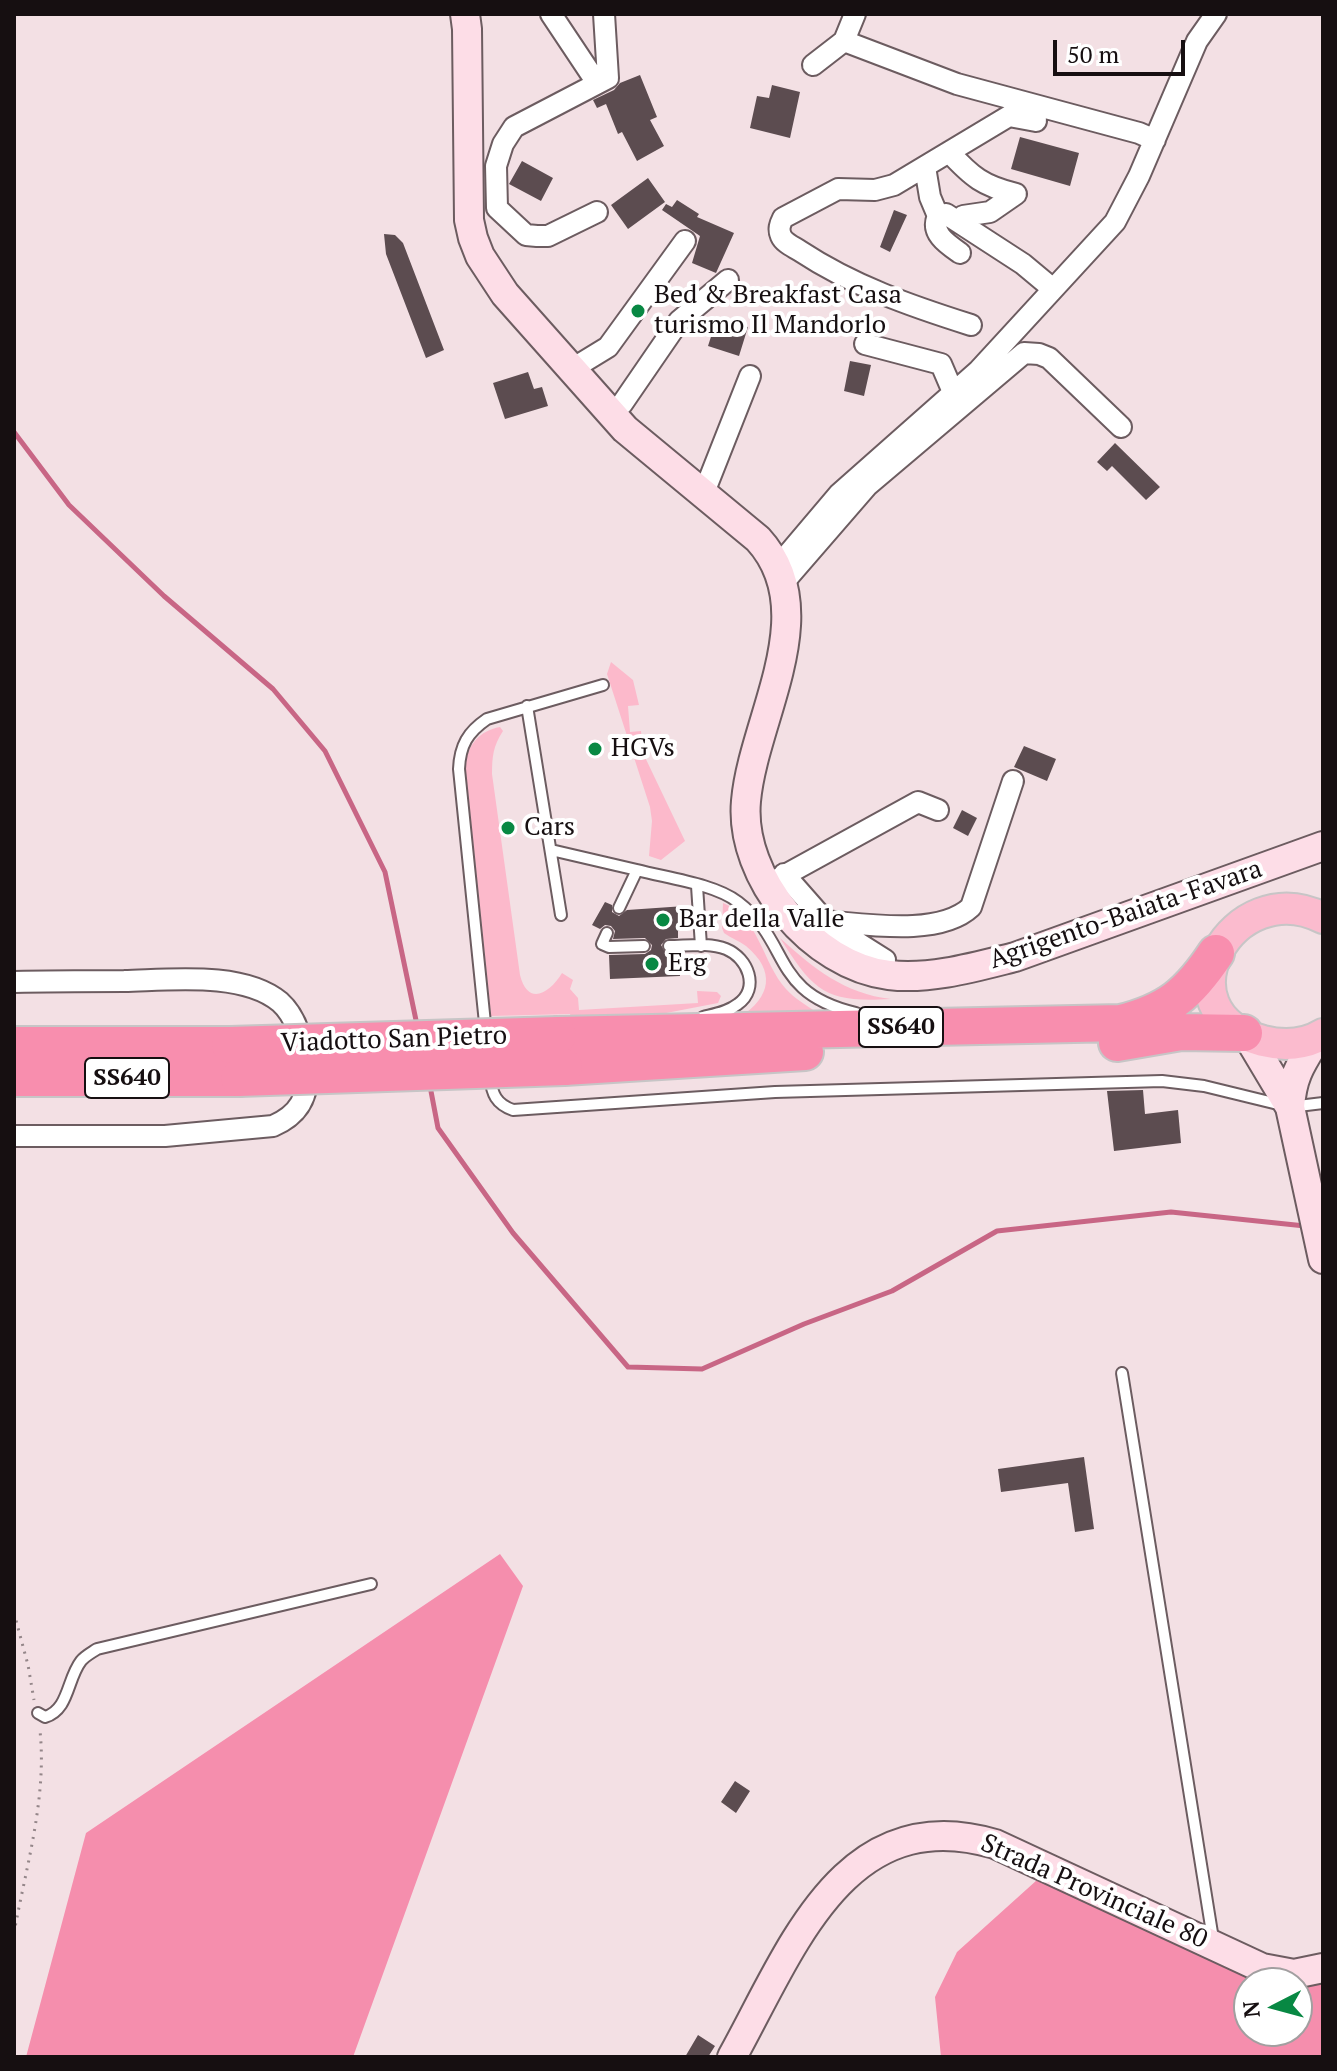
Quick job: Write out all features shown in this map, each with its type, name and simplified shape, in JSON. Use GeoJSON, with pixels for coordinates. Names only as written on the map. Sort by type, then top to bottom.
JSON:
{"type":"FeatureCollection","features":[{"type":"Feature","properties":{"kind":"highway","name":"SS640"},"geometry":{"type":"LineString","coordinates":[[561,1051],[1121,1023],[1148,1016],[1176,1001],[1200,978],[1216,953]]}},
{"type":"Feature","properties":{"kind":"highway","name":"SS640"},"geometry":{"type":"LineString","coordinates":[[561,1051],[789,1053],[1112,1044],[1181,1032],[1246,1034]]}},
{"type":"Feature","properties":{"kind":"highway","name":"SS640"},"geometry":{"type":"LineString","coordinates":[[14,1045],[234,1061]]}},
{"type":"Feature","properties":{"kind":"highway","name":"Viadotto San Pietro"},"geometry":{"type":"LineString","coordinates":[[234,1061],[561,1051]]}},
{"type":"Feature","properties":{"kind":"highway","name":"SS640"},"geometry":{"type":"LineString","coordinates":[[14,1078],[234,1061]]}},
{"type":"Feature","properties":{"kind":"main road"},"geometry":{"type":"LineString","coordinates":[[1320,1036],[1282,1044],[1246,1034],[1221,1015],[1212,998],[1209,980],[1216,953],[1244,922],[1262,913],[1302,911],[1323,918]]}},
{"type":"Feature","properties":{"kind":"street"},"geometry":{"type":"LineString","coordinates":[[465,14],[469,220],[473,238],[492,275],[505,294],[625,429],[758,539],[781,574]]}},
{"type":"Feature","properties":{"kind":"street"},"geometry":{"type":"LineString","coordinates":[[551,14],[597,83]]}},
{"type":"Feature","properties":{"kind":"street"},"geometry":{"type":"LineString","coordinates":[[597,212],[548,236],[526,235],[497,208],[496,166],[503,144],[514,127],[608,78],[604,14]]}},
{"type":"Feature","properties":{"kind":"street"},"geometry":{"type":"LineString","coordinates":[[813,65],[844,41],[855,14]]}},
{"type":"Feature","properties":{"kind":"street"},"geometry":{"type":"LineString","coordinates":[[781,574],[839,494],[978,371],[1115,222],[1155,140],[1197,41],[1216,14]]}},
{"type":"Feature","properties":{"kind":"street"},"geometry":{"type":"LineString","coordinates":[[844,41],[957,84],[1155,140]]}},
{"type":"Feature","properties":{"kind":"street"},"geometry":{"type":"LineString","coordinates":[[971,325],[906,304],[830,271],[783,240],[780,234],[783,218],[826,193],[848,187],[885,189],[1009,116],[1036,121]]}},
{"type":"Feature","properties":{"kind":"street"},"geometry":{"type":"LineString","coordinates":[[949,152],[970,175],[988,187],[1016,194],[990,212],[963,216],[958,222]]}},
{"type":"Feature","properties":{"kind":"street"},"geometry":{"type":"LineString","coordinates":[[925,167],[930,197],[938,216],[935,222],[938,234],[960,253]]}},
{"type":"Feature","properties":{"kind":"street"},"geometry":{"type":"LineString","coordinates":[[938,216],[946,214],[1023,264],[1053,289]]}},
{"type":"Feature","properties":{"kind":"street"},"geometry":{"type":"LineString","coordinates":[[572,369],[608,347],[685,241]]}},
{"type":"Feature","properties":{"kind":"street"},"geometry":{"type":"LineString","coordinates":[[611,413],[622,404],[679,321],[728,280]]}},
{"type":"Feature","properties":{"kind":"street"},"geometry":{"type":"LineString","coordinates":[[865,344],[941,364],[953,392]]}},
{"type":"Feature","properties":{"kind":"street"},"geometry":{"type":"LineString","coordinates":[[781,574],[868,485],[1024,353],[1049,358],[1121,427]]}},
{"type":"Feature","properties":{"kind":"street"},"geometry":{"type":"LineString","coordinates":[[703,495],[750,376]]}},
{"type":"Feature","properties":{"kind":"street","name":"Agrigento-Baiata-Favara"},"geometry":{"type":"LineString","coordinates":[[781,574],[787,598],[784,638],[746,798],[746,820],[750,840],[775,880],[780,907],[810,939],[845,962],[884,974],[966,969],[1015,957],[1323,846]]}},
{"type":"Feature","properties":{"kind":"street"},"geometry":{"type":"LineString","coordinates":[[824,921],[929,924],[964,914],[971,907],[1013,781]]}},
{"type":"Feature","properties":{"kind":"street"},"geometry":{"type":"LineString","coordinates":[[884,974],[885,960],[847,938],[775,880],[918,802],[938,810]]}},
{"type":"Feature","properties":{"kind":"street"},"geometry":{"type":"LineString","coordinates":[[14,982],[206,980],[264,993],[280,1002],[299,1031],[305,1054],[307,1090],[301,1107],[289,1119],[273,1126],[165,1136],[14,1136]]}},
{"type":"Feature","properties":{"kind":"street"},"geometry":{"type":"LineString","coordinates":[[1246,1034],[1290,1107]]}},
{"type":"Feature","properties":{"kind":"street"},"geometry":{"type":"LineString","coordinates":[[1320,1036],[1297,1068],[1290,1107],[1321,1251]]}},
{"type":"Feature","properties":{"kind":"street","name":"Strada Provinciale 80"},"geometry":{"type":"LineString","coordinates":[[732,2057],[797,1940],[837,1883],[869,1857],[893,1845],[918,1838],[952,1835],[995,1844],[1262,1968],[1280,1973],[1305,1973],[1323,1968]]}},
{"type":"Feature","properties":{"kind":"lane"},"geometry":{"type":"LineString","coordinates":[[603,685],[487,719],[474,727],[459,754],[491,1084],[497,1101],[505,1107],[522,1110],[805,1090],[1162,1081],[1204,1086],[1290,1107],[1323,1103]]}},
{"type":"Feature","properties":{"kind":"lane"},"geometry":{"type":"LineString","coordinates":[[527,706],[561,915]]}},
{"type":"Feature","properties":{"kind":"lane"},"geometry":{"type":"LineString","coordinates":[[551,850],[723,893],[748,910],[763,929],[787,972],[802,989],[837,1009],[865,1014]]}},
{"type":"Feature","properties":{"kind":"lane"},"geometry":{"type":"LineString","coordinates":[[619,908],[637,870]]}},
{"type":"Feature","properties":{"kind":"lane"},"geometry":{"type":"LineString","coordinates":[[697,886],[701,946]]}},
{"type":"Feature","properties":{"kind":"lane"},"geometry":{"type":"LineString","coordinates":[[607,933],[602,944],[609,947],[644,946]]}},
{"type":"Feature","properties":{"kind":"lane"},"geometry":{"type":"LineString","coordinates":[[561,1051],[692,1020],[734,1007],[747,995],[750,977],[744,963],[730,950],[717,946],[669,946]]}},
{"type":"Feature","properties":{"kind":"lane"},"geometry":{"type":"LineString","coordinates":[[997,1014],[1088,1013],[1121,1023]]}},
{"type":"Feature","properties":{"kind":"lane"},"geometry":{"type":"LineString","coordinates":[[1122,1373],[1214,1945]]}},
{"type":"Feature","properties":{"kind":"lane"},"geometry":{"type":"LineString","coordinates":[[38,1713],[45,1717],[55,1714],[83,1658],[97,1649],[371,1584]]}},
{"type":"Feature","properties":{"kind":"path"},"geometry":{"type":"LineString","coordinates":[[14,1613],[38,1713],[42,1754],[39,1800],[14,1933]]}},
{"type":"Feature","properties":{"kind":"shaded area"},"geometry":{"type":"Polygon","coordinates":[[[611,662],[633,680],[639,705],[628,706],[630,732],[641,731],[643,753],[685,841],[661,860],[649,856],[650,807],[607,674],[611,662]]]}},
{"type":"Feature","properties":{"kind":"shaded area"},"geometry":{"type":"Polygon","coordinates":[[[500,727],[503,731],[494,752],[492,774],[520,975],[528,991],[540,994],[546,991],[562,973],[573,980],[570,989],[578,998],[579,1010],[698,1003],[697,991],[717,992],[721,996],[718,1003],[661,1014],[571,1018],[570,1014],[491,1016],[465,764],[476,740],[500,727]]]}},
{"type":"Feature","properties":{"kind":"shaded area"},"geometry":{"type":"Polygon","coordinates":[[[723,903],[745,919],[786,989],[816,1012],[740,1017],[758,1001],[766,983],[765,974],[756,955],[724,933],[723,903]]]}},
{"type":"Feature","properties":{"kind":"shaded area"},"geometry":{"type":"Polygon","coordinates":[[[780,938],[831,978],[859,992],[891,999],[851,999],[824,990],[803,971],[780,938]]]}},
{"type":"Feature","properties":{"kind":"shaded area"},"geometry":{"type":"Polygon","coordinates":[[[500,1554],[523,1586],[353,2057],[26,2057],[86,1833],[500,1554]]]}},
{"type":"Feature","properties":{"kind":"shaded area"},"geometry":{"type":"Polygon","coordinates":[[[1037,1880],[1238,1967],[1233,1967],[1233,2047],[1313,2047],[1313,1984],[1323,1982],[1323,2057],[941,2057],[935,1997],[957,1952],[1037,1880]]]}},
{"type":"Feature","properties":{"kind":"building"},"geometry":{"type":"Polygon","coordinates":[[[640,75],[657,117],[650,120],[664,146],[637,161],[622,132],[618,134],[606,104],[597,108],[593,100],[640,75]]]}},
{"type":"Feature","properties":{"kind":"building"},"geometry":{"type":"Polygon","coordinates":[[[772,85],[800,92],[790,138],[750,128],[757,96],[769,98],[772,85]]]}},
{"type":"Feature","properties":{"kind":"building"},"geometry":{"type":"Polygon","coordinates":[[[1020,137],[1079,153],[1070,186],[1011,169],[1020,137]]]}},
{"type":"Feature","properties":{"kind":"building"},"geometry":{"type":"Polygon","coordinates":[[[522,161],[553,178],[541,201],[509,184],[522,161]]]}},
{"type":"Feature","properties":{"kind":"building"},"geometry":{"type":"Polygon","coordinates":[[[648,178],[665,202],[628,229],[611,205],[648,178]]]}},
{"type":"Feature","properties":{"kind":"building"},"geometry":{"type":"Polygon","coordinates":[[[677,200],[699,214],[697,217],[734,233],[716,273],[692,263],[700,236],[662,210],[666,204],[672,207],[677,200]]]}},
{"type":"Feature","properties":{"kind":"building"},"geometry":{"type":"Polygon","coordinates":[[[894,210],[907,215],[890,252],[880,247],[894,210]]]}},
{"type":"Feature","properties":{"kind":"building"},"geometry":{"type":"Polygon","coordinates":[[[384,234],[395,235],[403,243],[444,350],[426,358],[386,254],[384,234]]]}},
{"type":"Feature","properties":{"kind":"building"},"geometry":{"type":"Polygon","coordinates":[[[717,318],[748,327],[739,356],[708,346],[717,318]]]}},
{"type":"Feature","properties":{"kind":"building"},"geometry":{"type":"Polygon","coordinates":[[[850,361],[871,365],[864,396],[844,391],[850,361]]]}},
{"type":"Feature","properties":{"kind":"building"},"geometry":{"type":"Polygon","coordinates":[[[528,372],[534,389],[542,387],[548,406],[505,419],[493,383],[528,372]]]}},
{"type":"Feature","properties":{"kind":"building"},"geometry":{"type":"Polygon","coordinates":[[[1115,443],[1160,487],[1146,500],[1112,466],[1107,471],[1097,462],[1115,443]]]}},
{"type":"Feature","properties":{"kind":"building"},"geometry":{"type":"Polygon","coordinates":[[[1024,746],[1056,759],[1047,781],[1014,767],[1024,746]]]}},
{"type":"Feature","properties":{"kind":"building"},"geometry":{"type":"Polygon","coordinates":[[[962,810],[977,818],[968,836],[953,828],[962,810]]]}},
{"type":"Feature","properties":{"kind":"building"},"geometry":{"type":"Polygon","coordinates":[[[605,902],[612,905],[612,912],[619,916],[627,910],[685,906],[687,930],[678,931],[678,938],[666,939],[661,945],[666,953],[679,954],[680,976],[610,979],[609,955],[645,954],[652,945],[645,938],[613,939],[615,931],[611,926],[605,925],[600,929],[592,925],[605,902]]]}},
{"type":"Feature","properties":{"kind":"building"},"geometry":{"type":"Polygon","coordinates":[[[1143,1090],[1145,1114],[1178,1110],[1181,1143],[1114,1151],[1107,1091],[1143,1090]]]}},
{"type":"Feature","properties":{"kind":"building"},"geometry":{"type":"Polygon","coordinates":[[[1084,1457],[1094,1529],[1075,1532],[1068,1483],[1001,1492],[998,1469],[1084,1457]]]}},
{"type":"Feature","properties":{"kind":"building"},"geometry":{"type":"Polygon","coordinates":[[[735,1781],[750,1791],[736,1813],[721,1802],[735,1781]]]}},
{"type":"Feature","properties":{"kind":"building"},"geometry":{"type":"Polygon","coordinates":[[[698,2035],[715,2046],[708,2057],[685,2057],[698,2035]]]}},
{"type":"Feature","properties":{"kind":"waterway"},"geometry":{"type":"LineString","coordinates":[[14,432],[69,505],[164,596],[273,689],[325,751],[385,872],[417,1025]]}},
{"type":"Feature","properties":{"kind":"waterway"},"geometry":{"type":"LineString","coordinates":[[430,1086],[438,1128],[513,1233],[628,1367],[702,1369],[804,1324],[892,1291],[997,1231],[1171,1212],[1305,1226]]}},
{"type":"Feature","properties":{"kind":"place","name":"Bed & Breakfast Casa turismo Il Mandorlo"},"geometry":{"type":"Point","coordinates":[638,311]}},
{"type":"Feature","properties":{"kind":"place","name":"HGVs"},"geometry":{"type":"Point","coordinates":[595,749]}},
{"type":"Feature","properties":{"kind":"place","name":"Cars"},"geometry":{"type":"Point","coordinates":[508,828]}},
{"type":"Feature","properties":{"kind":"place","name":"Bar della Valle"},"geometry":{"type":"Point","coordinates":[663,920]}},
{"type":"Feature","properties":{"kind":"place","name":"Erg"},"geometry":{"type":"Point","coordinates":[652,964]}}]}
